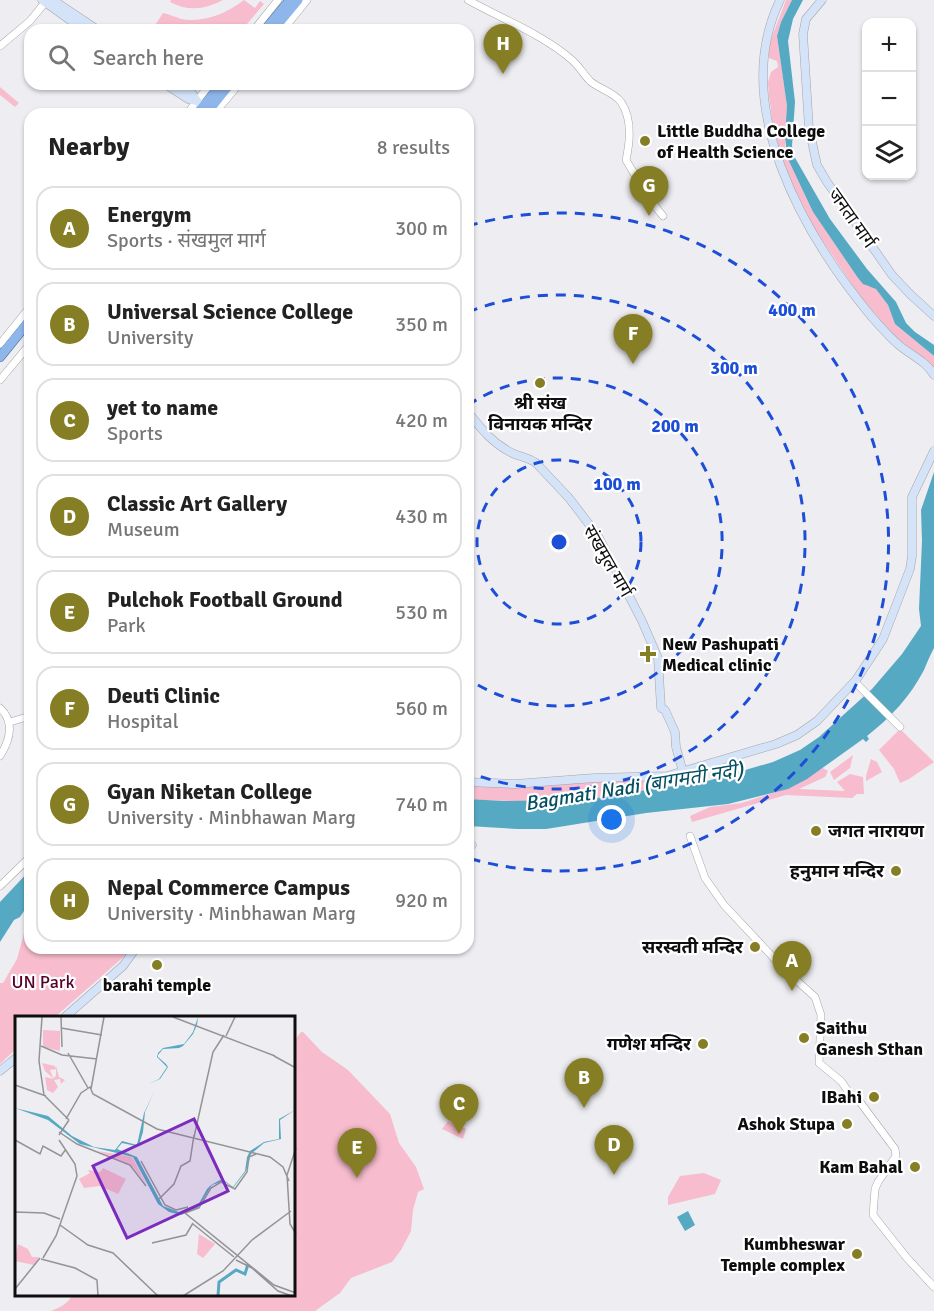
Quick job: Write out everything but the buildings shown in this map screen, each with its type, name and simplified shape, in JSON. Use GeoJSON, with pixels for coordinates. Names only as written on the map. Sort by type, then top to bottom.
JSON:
{"type":"FeatureCollection","features":[{"type":"Feature","properties":{"kind":"highway"},"geometry":{"type":"LineString","coordinates":[[283,22],[284,3],[298,0]]}},
{"type":"Feature","properties":{"kind":"highway"},"geometry":{"type":"LineString","coordinates":[[207,108],[217,90]]}},
{"type":"Feature","properties":{"kind":"highway"},"geometry":{"type":"LineString","coordinates":[[208,108],[224,90]]}},
{"type":"Feature","properties":{"kind":"highway"},"geometry":{"type":"LineString","coordinates":[[0,357],[24,327]]}},
{"type":"Feature","properties":{"kind":"highway"},"geometry":{"type":"LineString","coordinates":[[0,365],[24,336]]}},
{"type":"Feature","properties":{"kind":"main road"},"geometry":{"type":"LineString","coordinates":[[53,0],[89,24]]}},
{"type":"Feature","properties":{"kind":"main road"},"geometry":{"type":"LineString","coordinates":[[780,0],[765,42],[763,62],[772,143],[778,160],[809,228],[853,292],[890,336],[924,363],[934,375]]}},
{"type":"Feature","properties":{"kind":"main road","name":"जनता मार्ग"},"geometry":{"type":"LineString","coordinates":[[822,0],[806,19],[803,34],[809,128],[814,157],[827,182],[892,275],[910,296],[934,316]]}},
{"type":"Feature","properties":{"kind":"main road"},"geometry":{"type":"LineString","coordinates":[[44,1],[76,24]]}},
{"type":"Feature","properties":{"kind":"main road"},"geometry":{"type":"LineString","coordinates":[[174,90],[201,108]]}},
{"type":"Feature","properties":{"kind":"main road"},"geometry":{"type":"LineString","coordinates":[[187,90],[203,108]]}},
{"type":"Feature","properties":{"kind":"main road","name":"संखमुल मार्ग"},"geometry":{"type":"LineString","coordinates":[[474,419],[491,440],[536,463],[553,479],[598,536],[642,621],[658,658],[661,708],[665,710],[675,732],[676,747],[683,772]]}},
{"type":"Feature","properties":{"kind":"main road"},"geometry":{"type":"LineString","coordinates":[[474,782],[515,784],[594,778],[667,776],[736,757],[797,735],[830,709],[855,682],[878,648],[908,576],[912,556],[911,502],[921,475],[934,451]]}},
{"type":"Feature","properties":{"kind":"main road"},"geometry":{"type":"LineString","coordinates":[[66,1016],[123,966],[132,954]]}},
{"type":"Feature","properties":{"kind":"main road"},"geometry":{"type":"LineString","coordinates":[[0,1071],[15,1059]]}},
{"type":"Feature","properties":{"kind":"street"},"geometry":{"type":"LineString","coordinates":[[283,22],[307,0]]}},
{"type":"Feature","properties":{"kind":"street"},"geometry":{"type":"LineString","coordinates":[[468,0],[538,36],[572,60],[591,82],[620,101],[628,122],[629,147],[626,160],[640,181],[647,198],[663,216]]}},
{"type":"Feature","properties":{"kind":"street"},"geometry":{"type":"LineString","coordinates":[[27,24],[44,1]]}},
{"type":"Feature","properties":{"kind":"street"},"geometry":{"type":"LineString","coordinates":[[261,24],[284,3]]}},
{"type":"Feature","properties":{"kind":"street"},"geometry":{"type":"LineString","coordinates":[[0,46],[24,27]]}},
{"type":"Feature","properties":{"kind":"street"},"geometry":{"type":"LineString","coordinates":[[206,108],[209,90]]}},
{"type":"Feature","properties":{"kind":"street"},"geometry":{"type":"LineString","coordinates":[[209,108],[231,90]]}},
{"type":"Feature","properties":{"kind":"street"},"geometry":{"type":"LineString","coordinates":[[0,344],[24,314]]}},
{"type":"Feature","properties":{"kind":"street"},"geometry":{"type":"LineString","coordinates":[[0,380],[24,351]]}},
{"type":"Feature","properties":{"kind":"street"},"geometry":{"type":"LineString","coordinates":[[855,682],[900,727]]}},
{"type":"Feature","properties":{"kind":"street"},"geometry":{"type":"LineString","coordinates":[[0,708],[10,722],[9,735],[0,756]]}},
{"type":"Feature","properties":{"kind":"street"},"geometry":{"type":"LineString","coordinates":[[10,722],[24,718]]}},
{"type":"Feature","properties":{"kind":"street"},"geometry":{"type":"LineString","coordinates":[[690,836],[705,878],[724,905],[815,997],[821,1015],[819,1063],[841,1082],[852,1097],[860,1102],[895,1149],[896,1156],[875,1189],[873,1215],[907,1258],[934,1287]]}},
{"type":"Feature","properties":{"kind":"street"},"geometry":{"type":"LineString","coordinates":[[0,886],[24,863]]}},
{"type":"Feature","properties":{"kind":"green space"},"geometry":{"type":"Polygon","coordinates":[[[171,0],[223,0],[210,6],[190,8],[177,5],[170,2],[171,0]]]}},
{"type":"Feature","properties":{"kind":"green space"},"geometry":{"type":"Polygon","coordinates":[[[244,0],[255,8],[260,1],[264,4],[247,24],[156,24],[163,13],[181,19],[198,20],[230,9],[244,0]]]}},
{"type":"Feature","properties":{"kind":"green space"},"geometry":{"type":"Polygon","coordinates":[[[786,0],[792,0],[777,36],[787,106],[785,145],[787,157],[813,212],[858,278],[867,286],[875,287],[888,305],[895,324],[934,356],[934,370],[928,362],[896,337],[861,298],[814,228],[781,162],[774,133],[768,82],[771,72],[778,67],[777,61],[769,58],[768,47],[786,0]]]}},
{"type":"Feature","properties":{"kind":"green space"},"geometry":{"type":"Polygon","coordinates":[[[0,87],[19,103],[15,107],[0,95],[0,87]]]}},
{"type":"Feature","properties":{"kind":"green space"},"geometry":{"type":"Polygon","coordinates":[[[900,729],[934,762],[900,783],[894,769],[879,750],[900,729]]]}},
{"type":"Feature","properties":{"kind":"green space"},"geometry":{"type":"Polygon","coordinates":[[[853,755],[850,768],[834,780],[830,772],[853,755]]]}},
{"type":"Feature","properties":{"kind":"green space"},"geometry":{"type":"Polygon","coordinates":[[[871,759],[877,762],[882,772],[866,781],[866,776],[871,759]]]}},
{"type":"Feature","properties":{"kind":"green space"},"geometry":{"type":"Polygon","coordinates":[[[823,768],[828,771],[825,777],[799,789],[845,791],[837,782],[850,774],[863,777],[864,794],[857,794],[852,798],[786,795],[692,822],[690,816],[710,807],[742,803],[788,788],[823,768]]]}},
{"type":"Feature","properties":{"kind":"green space"},"geometry":{"type":"Polygon","coordinates":[[[622,779],[676,781],[678,784],[615,797],[579,800],[474,799],[474,786],[527,786],[622,779]]]}},
{"type":"Feature","properties":{"kind":"green space","name":"UN Park"},"geometry":{"type":"Polygon","coordinates":[[[24,933],[24,954],[127,954],[56,1016],[15,1016],[15,1050],[0,1064],[0,983],[3,983],[17,959],[24,933]]]}},
{"type":"Feature","properties":{"kind":"green space"},"geometry":{"type":"Polygon","coordinates":[[[303,1032],[322,1052],[348,1070],[390,1114],[399,1143],[416,1167],[424,1189],[418,1192],[411,1231],[392,1262],[351,1278],[340,1293],[315,1311],[51,1311],[66,1303],[72,1296],[296,1296],[296,1038],[303,1032]]]}},
{"type":"Feature","properties":{"kind":"green space"},"geometry":{"type":"Polygon","coordinates":[[[448,1121],[466,1129],[463,1139],[442,1129],[448,1121]]]}},
{"type":"Feature","properties":{"kind":"green space"},"geometry":{"type":"Polygon","coordinates":[[[704,1173],[721,1180],[715,1194],[668,1205],[668,1197],[680,1176],[704,1173]]]}},
{"type":"Feature","properties":{"kind":"water"},"geometry":{"type":"Polygon","coordinates":[[[792,0],[803,0],[793,19],[788,41],[795,102],[792,146],[794,156],[830,219],[867,269],[896,302],[906,323],[934,345],[934,356],[895,324],[888,305],[876,289],[863,284],[858,278],[813,212],[787,157],[785,136],[787,106],[777,36],[792,0]]]}},
{"type":"Feature","properties":{"kind":"water"},"geometry":{"type":"Polygon","coordinates":[[[934,472],[934,648],[924,670],[906,698],[884,722],[867,736],[869,739],[866,742],[863,739],[807,779],[788,789],[728,804],[646,813],[546,829],[474,826],[474,799],[503,801],[615,797],[655,788],[697,784],[773,762],[800,750],[819,737],[872,689],[902,654],[921,626],[919,609],[921,510],[934,472]]]}},
{"type":"Feature","properties":{"kind":"water"},"geometry":{"type":"Polygon","coordinates":[[[24,876],[24,911],[14,920],[0,942],[0,902],[24,876]]]}},
{"type":"Feature","properties":{"kind":"water"},"geometry":{"type":"Polygon","coordinates":[[[688,1211],[695,1225],[685,1231],[677,1217],[688,1211]]]}},
{"type":"Feature","properties":{"kind":"place","name":"Nepal Commerce Campus"},"geometry":{"type":"Point","coordinates":[503,74]}},
{"type":"Feature","properties":{"kind":"place","name":"Little Buddha College of Health Science"},"geometry":{"type":"Point","coordinates":[645,141]}},
{"type":"Feature","properties":{"kind":"place","name":"Gyan Niketan College"},"geometry":{"type":"Point","coordinates":[649,216]}},
{"type":"Feature","properties":{"kind":"place","name":"Deuti Clinic"},"geometry":{"type":"Point","coordinates":[633,364]}},
{"type":"Feature","properties":{"kind":"place","name":"श्री संख विनायक मन्दिर"},"geometry":{"type":"Point","coordinates":[540,383]}},
{"type":"Feature","properties":{"kind":"place","name":"New Pashupati Medical clinic"},"geometry":{"type":"Point","coordinates":[648,654]}},
{"type":"Feature","properties":{"kind":"place","name":"जगत नारायण"},"geometry":{"type":"Point","coordinates":[816,831]}},
{"type":"Feature","properties":{"kind":"place","name":"हनुमान मन्दिर"},"geometry":{"type":"Point","coordinates":[896,871]}},
{"type":"Feature","properties":{"kind":"place","name":"सरस्वती मन्दिर"},"geometry":{"type":"Point","coordinates":[755,947]}},
{"type":"Feature","properties":{"kind":"place","name":"barahi temple"},"geometry":{"type":"Point","coordinates":[157,965]}},
{"type":"Feature","properties":{"kind":"place","name":"Energym"},"geometry":{"type":"Point","coordinates":[792,991]}},
{"type":"Feature","properties":{"kind":"place","name":"Saithu Ganesh Sthan"},"geometry":{"type":"Point","coordinates":[804,1038]}},
{"type":"Feature","properties":{"kind":"place","name":"गणेश मन्दिर"},"geometry":{"type":"Point","coordinates":[703,1044]}},
{"type":"Feature","properties":{"kind":"place","name":"IBahi"},"geometry":{"type":"Point","coordinates":[874,1097]}},
{"type":"Feature","properties":{"kind":"place","name":"Universal Science College"},"geometry":{"type":"Point","coordinates":[584,1108]}},
{"type":"Feature","properties":{"kind":"place","name":"Ashok Stupa"},"geometry":{"type":"Point","coordinates":[847,1124]}},
{"type":"Feature","properties":{"kind":"place","name":"yet to name"},"geometry":{"type":"Point","coordinates":[459,1134]}},
{"type":"Feature","properties":{"kind":"place","name":"Kam Bahal"},"geometry":{"type":"Point","coordinates":[915,1167]}},
{"type":"Feature","properties":{"kind":"place","name":"Classic Art Gallery"},"geometry":{"type":"Point","coordinates":[614,1175]}},
{"type":"Feature","properties":{"kind":"place","name":"Pulchok Football Ground"},"geometry":{"type":"Point","coordinates":[357,1178]}},
{"type":"Feature","properties":{"kind":"place","name":"Kumbheswar Temple complex"},"geometry":{"type":"Point","coordinates":[857,1254]}},
{"type":"Feature","properties":{"kind":"water label","name":"Bagmati Nadi (बागमती नदी)"},"geometry":{"type":"Point","coordinates":[634,786]}}]}
